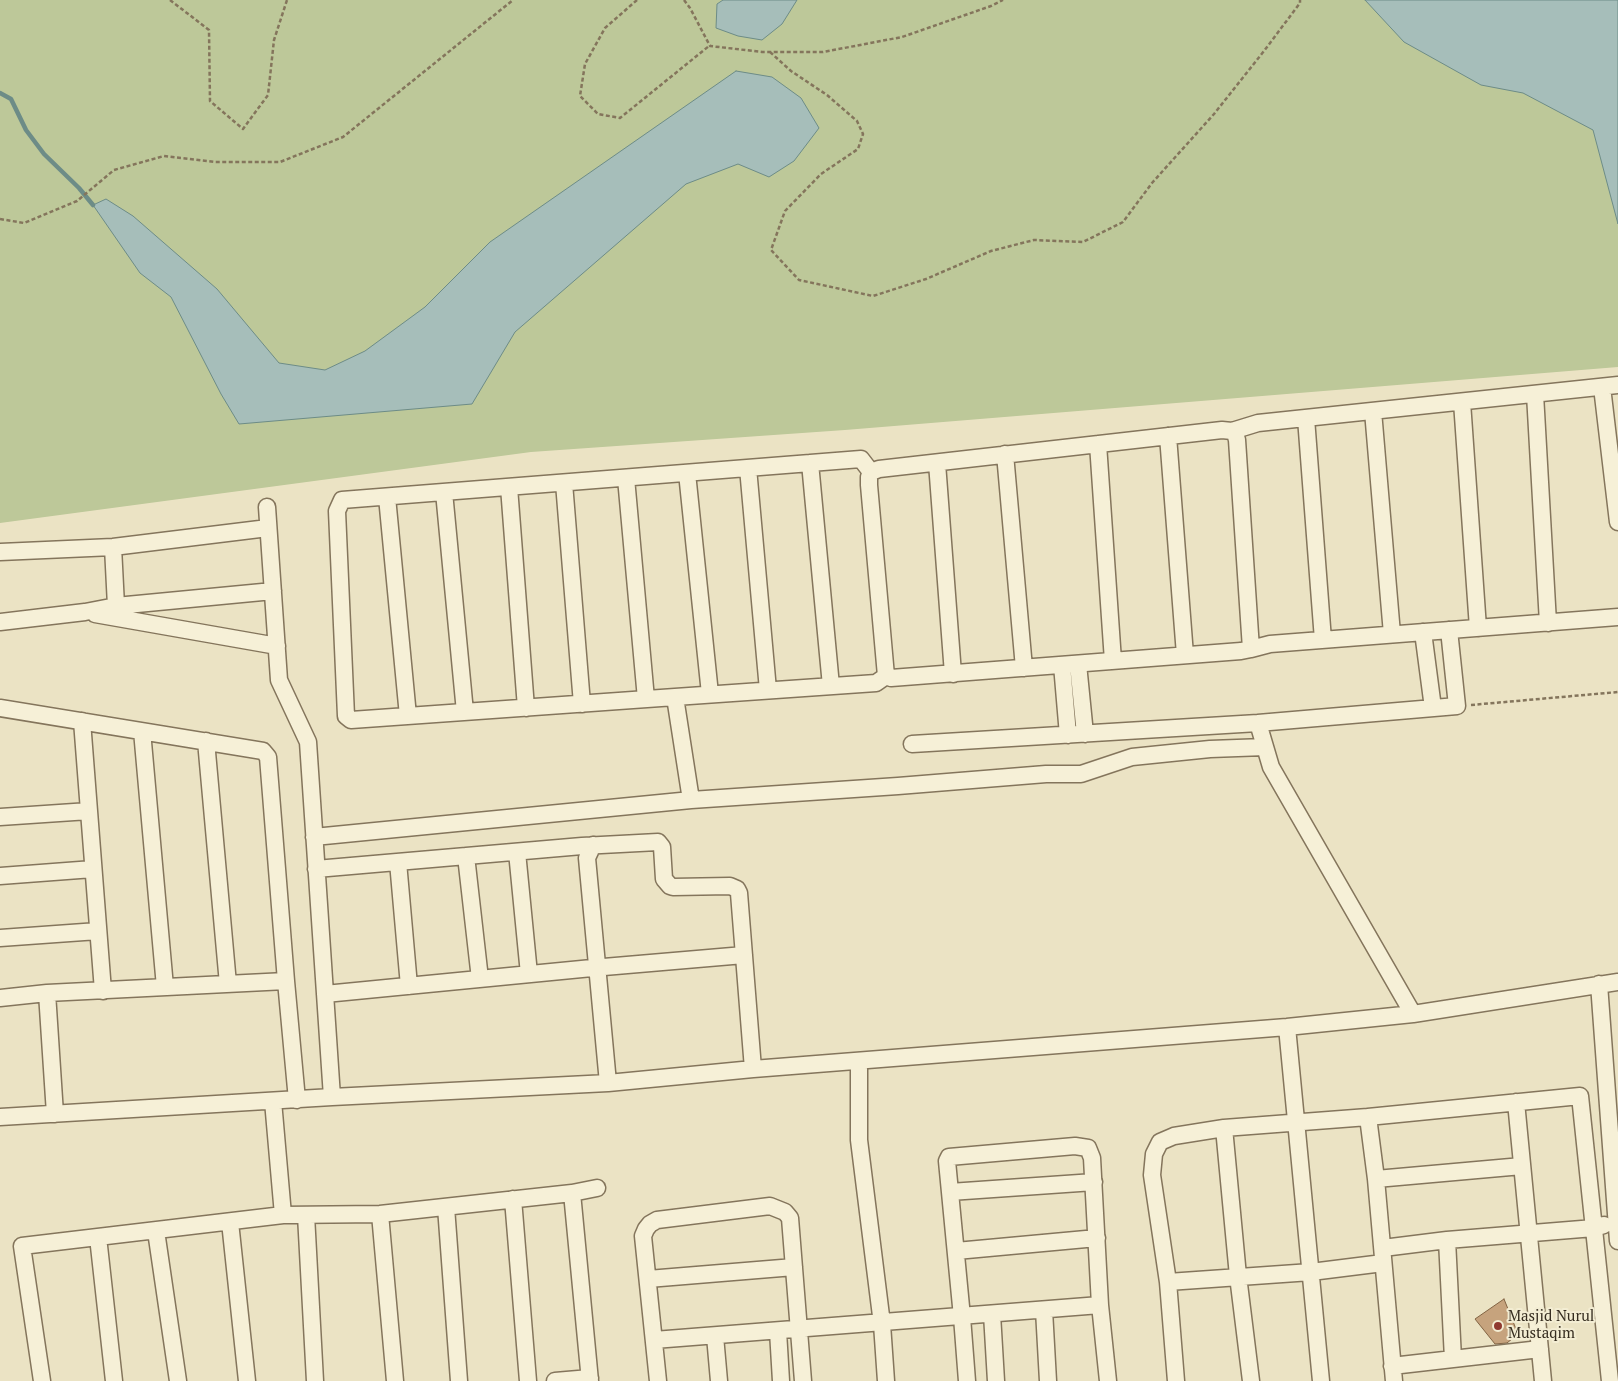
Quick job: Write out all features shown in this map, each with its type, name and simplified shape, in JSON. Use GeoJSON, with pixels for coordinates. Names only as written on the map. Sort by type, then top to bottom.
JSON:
{"type":"FeatureCollection","features":[{"type":"Feature","properties":{"kind":"street"},"geometry":{"type":"LineString","coordinates":[[886,676],[869,484],[871,472],[879,469],[1232,430],[1258,423],[1610,386],[1618,522]]}},
{"type":"Feature","properties":{"kind":"street"},"geometry":{"type":"LineString","coordinates":[[1535,394],[1548,623]]}},
{"type":"Feature","properties":{"kind":"street"},"geometry":{"type":"LineString","coordinates":[[1462,402],[1478,628]]}},
{"type":"Feature","properties":{"kind":"street"},"geometry":{"type":"LineString","coordinates":[[1373,411],[1392,634]]}},
{"type":"Feature","properties":{"kind":"street"},"geometry":{"type":"LineString","coordinates":[[1306,418],[1323,640]]}},
{"type":"Feature","properties":{"kind":"street"},"geometry":{"type":"LineString","coordinates":[[1232,430],[1236,433],[1237,440],[1251,649]]}},
{"type":"Feature","properties":{"kind":"street"},"geometry":{"type":"LineString","coordinates":[[1168,436],[1185,655]]}},
{"type":"Feature","properties":{"kind":"street"},"geometry":{"type":"LineString","coordinates":[[1098,444],[1113,661]]}},
{"type":"Feature","properties":{"kind":"street"},"geometry":{"type":"LineString","coordinates":[[1005,454],[1024,668]]}},
{"type":"Feature","properties":{"kind":"street"},"geometry":{"type":"LineString","coordinates":[[871,472],[861,459],[342,500],[337,511],[346,716],[351,720],[831,686],[876,682],[886,676],[890,678],[953,674],[1251,649],[1270,644],[1618,617]]}},
{"type":"Feature","properties":{"kind":"street"},"geometry":{"type":"LineString","coordinates":[[937,462],[953,674]]}},
{"type":"Feature","properties":{"kind":"street"},"geometry":{"type":"LineString","coordinates":[[810,463],[831,686]]}},
{"type":"Feature","properties":{"kind":"street"},"geometry":{"type":"LineString","coordinates":[[748,468],[768,690]]}},
{"type":"Feature","properties":{"kind":"street"},"geometry":{"type":"LineString","coordinates":[[687,473],[710,694]]}},
{"type":"Feature","properties":{"kind":"street"},"geometry":{"type":"LineString","coordinates":[[626,478],[646,699]]}},
{"type":"Feature","properties":{"kind":"street"},"geometry":{"type":"LineString","coordinates":[[564,483],[582,704]]}},
{"type":"Feature","properties":{"kind":"street"},"geometry":{"type":"LineString","coordinates":[[509,487],[526,708]]}},
{"type":"Feature","properties":{"kind":"street"},"geometry":{"type":"LineString","coordinates":[[444,492],[466,712]]}},
{"type":"Feature","properties":{"kind":"street"},"geometry":{"type":"LineString","coordinates":[[387,497],[408,716]]}},
{"type":"Feature","properties":{"kind":"street"},"geometry":{"type":"LineString","coordinates":[[267,507],[279,680],[308,742],[332,1097]]}},
{"type":"Feature","properties":{"kind":"street"},"geometry":{"type":"LineString","coordinates":[[0,552],[113,547],[268,528]]}},
{"type":"Feature","properties":{"kind":"street"},"geometry":{"type":"LineString","coordinates":[[113,547],[116,606]]}},
{"type":"Feature","properties":{"kind":"street"},"geometry":{"type":"LineString","coordinates":[[0,622],[85,612],[116,606],[273,591]]}},
{"type":"Feature","properties":{"kind":"street"},"geometry":{"type":"LineString","coordinates":[[85,612],[277,646]]}},
{"type":"Feature","properties":{"kind":"street"},"geometry":{"type":"LineString","coordinates":[[912,744],[1258,724],[1457,706],[1449,630]]}},
{"type":"Feature","properties":{"kind":"street"},"geometry":{"type":"LineString","coordinates":[[1423,632],[1433,708]]}},
{"type":"Feature","properties":{"kind":"street"},"geometry":{"type":"LineString","coordinates":[[1070,664],[1085,734]]}},
{"type":"Feature","properties":{"kind":"street"},"geometry":{"type":"LineString","coordinates":[[1068,735],[1070,664]]}},
{"type":"Feature","properties":{"kind":"street"},"geometry":{"type":"LineString","coordinates":[[675,697],[691,800]]}},
{"type":"Feature","properties":{"kind":"street"},"geometry":{"type":"LineString","coordinates":[[0,708],[263,751],[268,757],[297,1100]]}},
{"type":"Feature","properties":{"kind":"street"},"geometry":{"type":"LineString","coordinates":[[82,721],[102,990]]}},
{"type":"Feature","properties":{"kind":"street"},"geometry":{"type":"LineString","coordinates":[[1258,724],[1271,767],[1413,1014]]}},
{"type":"Feature","properties":{"kind":"street"},"geometry":{"type":"LineString","coordinates":[[142,731],[165,987]]}},
{"type":"Feature","properties":{"kind":"street"},"geometry":{"type":"LineString","coordinates":[[206,741],[228,984]]}},
{"type":"Feature","properties":{"kind":"street"},"geometry":{"type":"LineString","coordinates":[[314,837],[691,800],[1046,774],[1081,774],[1132,758],[1210,749],[1265,747]]}},
{"type":"Feature","properties":{"kind":"street"},"geometry":{"type":"LineString","coordinates":[[0,817],[89,811]]}},
{"type":"Feature","properties":{"kind":"street"},"geometry":{"type":"LineString","coordinates":[[316,869],[593,845],[658,842],[662,847],[664,879],[670,886],[730,886],[737,889],[739,894],[753,1069]]}},
{"type":"Feature","properties":{"kind":"street"},"geometry":{"type":"LineString","coordinates":[[593,845],[587,858],[608,1083]]}},
{"type":"Feature","properties":{"kind":"street"},"geometry":{"type":"LineString","coordinates":[[517,852],[529,974]]}},
{"type":"Feature","properties":{"kind":"street"},"geometry":{"type":"LineString","coordinates":[[466,856],[480,979]]}},
{"type":"Feature","properties":{"kind":"street"},"geometry":{"type":"LineString","coordinates":[[398,862],[409,986]]}},
{"type":"Feature","properties":{"kind":"street"},"geometry":{"type":"LineString","coordinates":[[0,876],[93,869]]}},
{"type":"Feature","properties":{"kind":"street"},"geometry":{"type":"LineString","coordinates":[[0,938],[98,931]]}},
{"type":"Feature","properties":{"kind":"street"},"geometry":{"type":"LineString","coordinates":[[325,994],[597,967],[744,955]]}},
{"type":"Feature","properties":{"kind":"street"},"geometry":{"type":"LineString","coordinates":[[0,998],[102,990],[286,981]]}},
{"type":"Feature","properties":{"kind":"street"},"geometry":{"type":"LineString","coordinates":[[0,1117],[608,1083],[753,1069],[859,1062],[1413,1014],[1618,982]]}},
{"type":"Feature","properties":{"kind":"street"},"geometry":{"type":"LineString","coordinates":[[1599,984],[1618,1242]]}},
{"type":"Feature","properties":{"kind":"street"},"geometry":{"type":"LineString","coordinates":[[47,994],[55,1114]]}},
{"type":"Feature","properties":{"kind":"street"},"geometry":{"type":"LineString","coordinates":[[1287,1026],[1321,1381]]}},
{"type":"Feature","properties":{"kind":"street"},"geometry":{"type":"LineString","coordinates":[[859,1062],[859,1140],[882,1324],[886,1381]]}},
{"type":"Feature","properties":{"kind":"street"},"geometry":{"type":"LineString","coordinates":[[1176,1381],[1168,1282],[1152,1175],[1154,1154],[1160,1142],[1174,1136],[1224,1128],[1368,1117],[1580,1096],[1610,1381]]}},
{"type":"Feature","properties":{"kind":"street"},"geometry":{"type":"LineString","coordinates":[[273,1101],[283,1215]]}},
{"type":"Feature","properties":{"kind":"street"},"geometry":{"type":"LineString","coordinates":[[1516,1102],[1543,1381]]}},
{"type":"Feature","properties":{"kind":"street"},"geometry":{"type":"LineString","coordinates":[[1368,1117],[1376,1179],[1393,1374],[1453,1359],[1540,1349]]}},
{"type":"Feature","properties":{"kind":"street"},"geometry":{"type":"LineString","coordinates":[[1224,1128],[1238,1276],[1251,1381]]}},
{"type":"Feature","properties":{"kind":"street"},"geometry":{"type":"LineString","coordinates":[[967,1381],[946,1161],[949,1157],[1075,1146],[1088,1148],[1092,1158],[1100,1305],[1108,1381]]}},
{"type":"Feature","properties":{"kind":"street"},"geometry":{"type":"LineString","coordinates":[[1376,1179],[1522,1166]]}},
{"type":"Feature","properties":{"kind":"street"},"geometry":{"type":"LineString","coordinates":[[950,1192],[1094,1182]]}},
{"type":"Feature","properties":{"kind":"street"},"geometry":{"type":"LineString","coordinates":[[42,1381],[22,1246],[283,1215],[380,1214],[514,1200],[597,1188]]}},
{"type":"Feature","properties":{"kind":"street"},"geometry":{"type":"LineString","coordinates":[[555,1381],[590,1379],[572,1193]]}},
{"type":"Feature","properties":{"kind":"street"},"geometry":{"type":"LineString","coordinates":[[514,1200],[528,1381]]}},
{"type":"Feature","properties":{"kind":"street"},"geometry":{"type":"LineString","coordinates":[[658,1381],[643,1236],[650,1224],[657,1220],[770,1206],[785,1212],[790,1218],[803,1381]]}},
{"type":"Feature","properties":{"kind":"street"},"geometry":{"type":"LineString","coordinates":[[446,1207],[459,1381]]}},
{"type":"Feature","properties":{"kind":"street"},"geometry":{"type":"LineString","coordinates":[[380,1214],[395,1381]]}},
{"type":"Feature","properties":{"kind":"street"},"geometry":{"type":"LineString","coordinates":[[306,1215],[315,1381]]}},
{"type":"Feature","properties":{"kind":"street"},"geometry":{"type":"LineString","coordinates":[[230,1222],[247,1381]]}},
{"type":"Feature","properties":{"kind":"street"},"geometry":{"type":"LineString","coordinates":[[1168,1282],[1311,1272],[1447,1240],[1594,1228],[1616,1222]]}},
{"type":"Feature","properties":{"kind":"street"},"geometry":{"type":"LineString","coordinates":[[156,1230],[178,1381]]}},
{"type":"Feature","properties":{"kind":"street"},"geometry":{"type":"LineString","coordinates":[[98,1237],[114,1381]]}},
{"type":"Feature","properties":{"kind":"street"},"geometry":{"type":"LineString","coordinates":[[956,1251],[1097,1238]]}},
{"type":"Feature","properties":{"kind":"street"},"geometry":{"type":"LineString","coordinates":[[1447,1240],[1453,1359]]}},
{"type":"Feature","properties":{"kind":"street"},"geometry":{"type":"LineString","coordinates":[[648,1279],[794,1266]]}},
{"type":"Feature","properties":{"kind":"street"},"geometry":{"type":"LineString","coordinates":[[654,1340],[882,1324],[1100,1305]]}},
{"type":"Feature","properties":{"kind":"street"},"geometry":{"type":"LineString","coordinates":[[1044,1310],[1048,1381]]}},
{"type":"Feature","properties":{"kind":"street"},"geometry":{"type":"LineString","coordinates":[[992,1314],[996,1381]]}},
{"type":"Feature","properties":{"kind":"street"},"geometry":{"type":"LineString","coordinates":[[778,1331],[781,1381]]}},
{"type":"Feature","properties":{"kind":"street"},"geometry":{"type":"LineString","coordinates":[[715,1336],[719,1381]]}},
{"type":"Feature","properties":{"kind":"path"},"geometry":{"type":"LineString","coordinates":[[170,0],[209,30],[210,101],[243,129],[268,95],[274,40],[287,0]]}},
{"type":"Feature","properties":{"kind":"path"},"geometry":{"type":"LineString","coordinates":[[0,219],[24,223],[77,201],[114,170],[164,156],[215,162],[280,162],[343,137],[513,0]]}},
{"type":"Feature","properties":{"kind":"path"},"geometry":{"type":"LineString","coordinates":[[637,0],[605,28],[585,64],[580,96],[598,114],[620,118],[710,46],[770,52],[823,52],[902,36],[991,6],[1003,0]]}},
{"type":"Feature","properties":{"kind":"path"},"geometry":{"type":"LineString","coordinates":[[684,0],[710,46]]}},
{"type":"Feature","properties":{"kind":"path"},"geometry":{"type":"LineString","coordinates":[[770,52],[791,71],[827,95],[857,121],[863,134],[858,149],[821,174],[784,211],[771,250],[799,280],[872,296],[926,279],[992,252],[1034,240],[1083,242],[1123,222],[1152,183],[1214,114],[1264,51],[1300,0]]}},
{"type":"Feature","properties":{"kind":"path"},"geometry":{"type":"LineString","coordinates":[[1457,706],[1618,692]]}},
{"type":"Feature","properties":{"kind":"green space"},"geometry":{"type":"Polygon","coordinates":[[[0,0],[1618,0],[1618,367],[845,430],[531,452],[0,523],[0,0]]]}},
{"type":"Feature","properties":{"kind":"water"},"geometry":{"type":"Polygon","coordinates":[[[723,0],[797,0],[782,24],[762,40],[738,36],[716,28],[717,4],[723,0]]]}},
{"type":"Feature","properties":{"kind":"water"},"geometry":{"type":"Polygon","coordinates":[[[1365,0],[1618,0],[1618,224],[1593,130],[1523,93],[1481,85],[1404,42],[1365,0]]]}},
{"type":"Feature","properties":{"kind":"water"},"geometry":{"type":"Polygon","coordinates":[[[736,71],[772,77],[801,98],[819,128],[794,161],[769,177],[738,164],[686,184],[515,332],[472,404],[239,424],[221,394],[171,297],[140,273],[93,205],[106,199],[133,216],[217,289],[279,363],[325,370],[365,351],[425,307],[490,242],[736,71]]]}},
{"type":"Feature","properties":{"kind":"building","name":"Masjid Nurul Mustaqim"},"geometry":{"type":"Polygon","coordinates":[[[1504,1299],[1518,1334],[1507,1343],[1495,1344],[1475,1319],[1504,1299]]]}},
{"type":"Feature","properties":{"kind":"waterway"},"geometry":{"type":"LineString","coordinates":[[0,93],[11,99],[26,130],[44,154],[79,188],[93,205]]}},
{"type":"Feature","properties":{"kind":"place","name":"Masjid Nurul Mustaqim"},"geometry":{"type":"Point","coordinates":[1498,1326]}}]}
